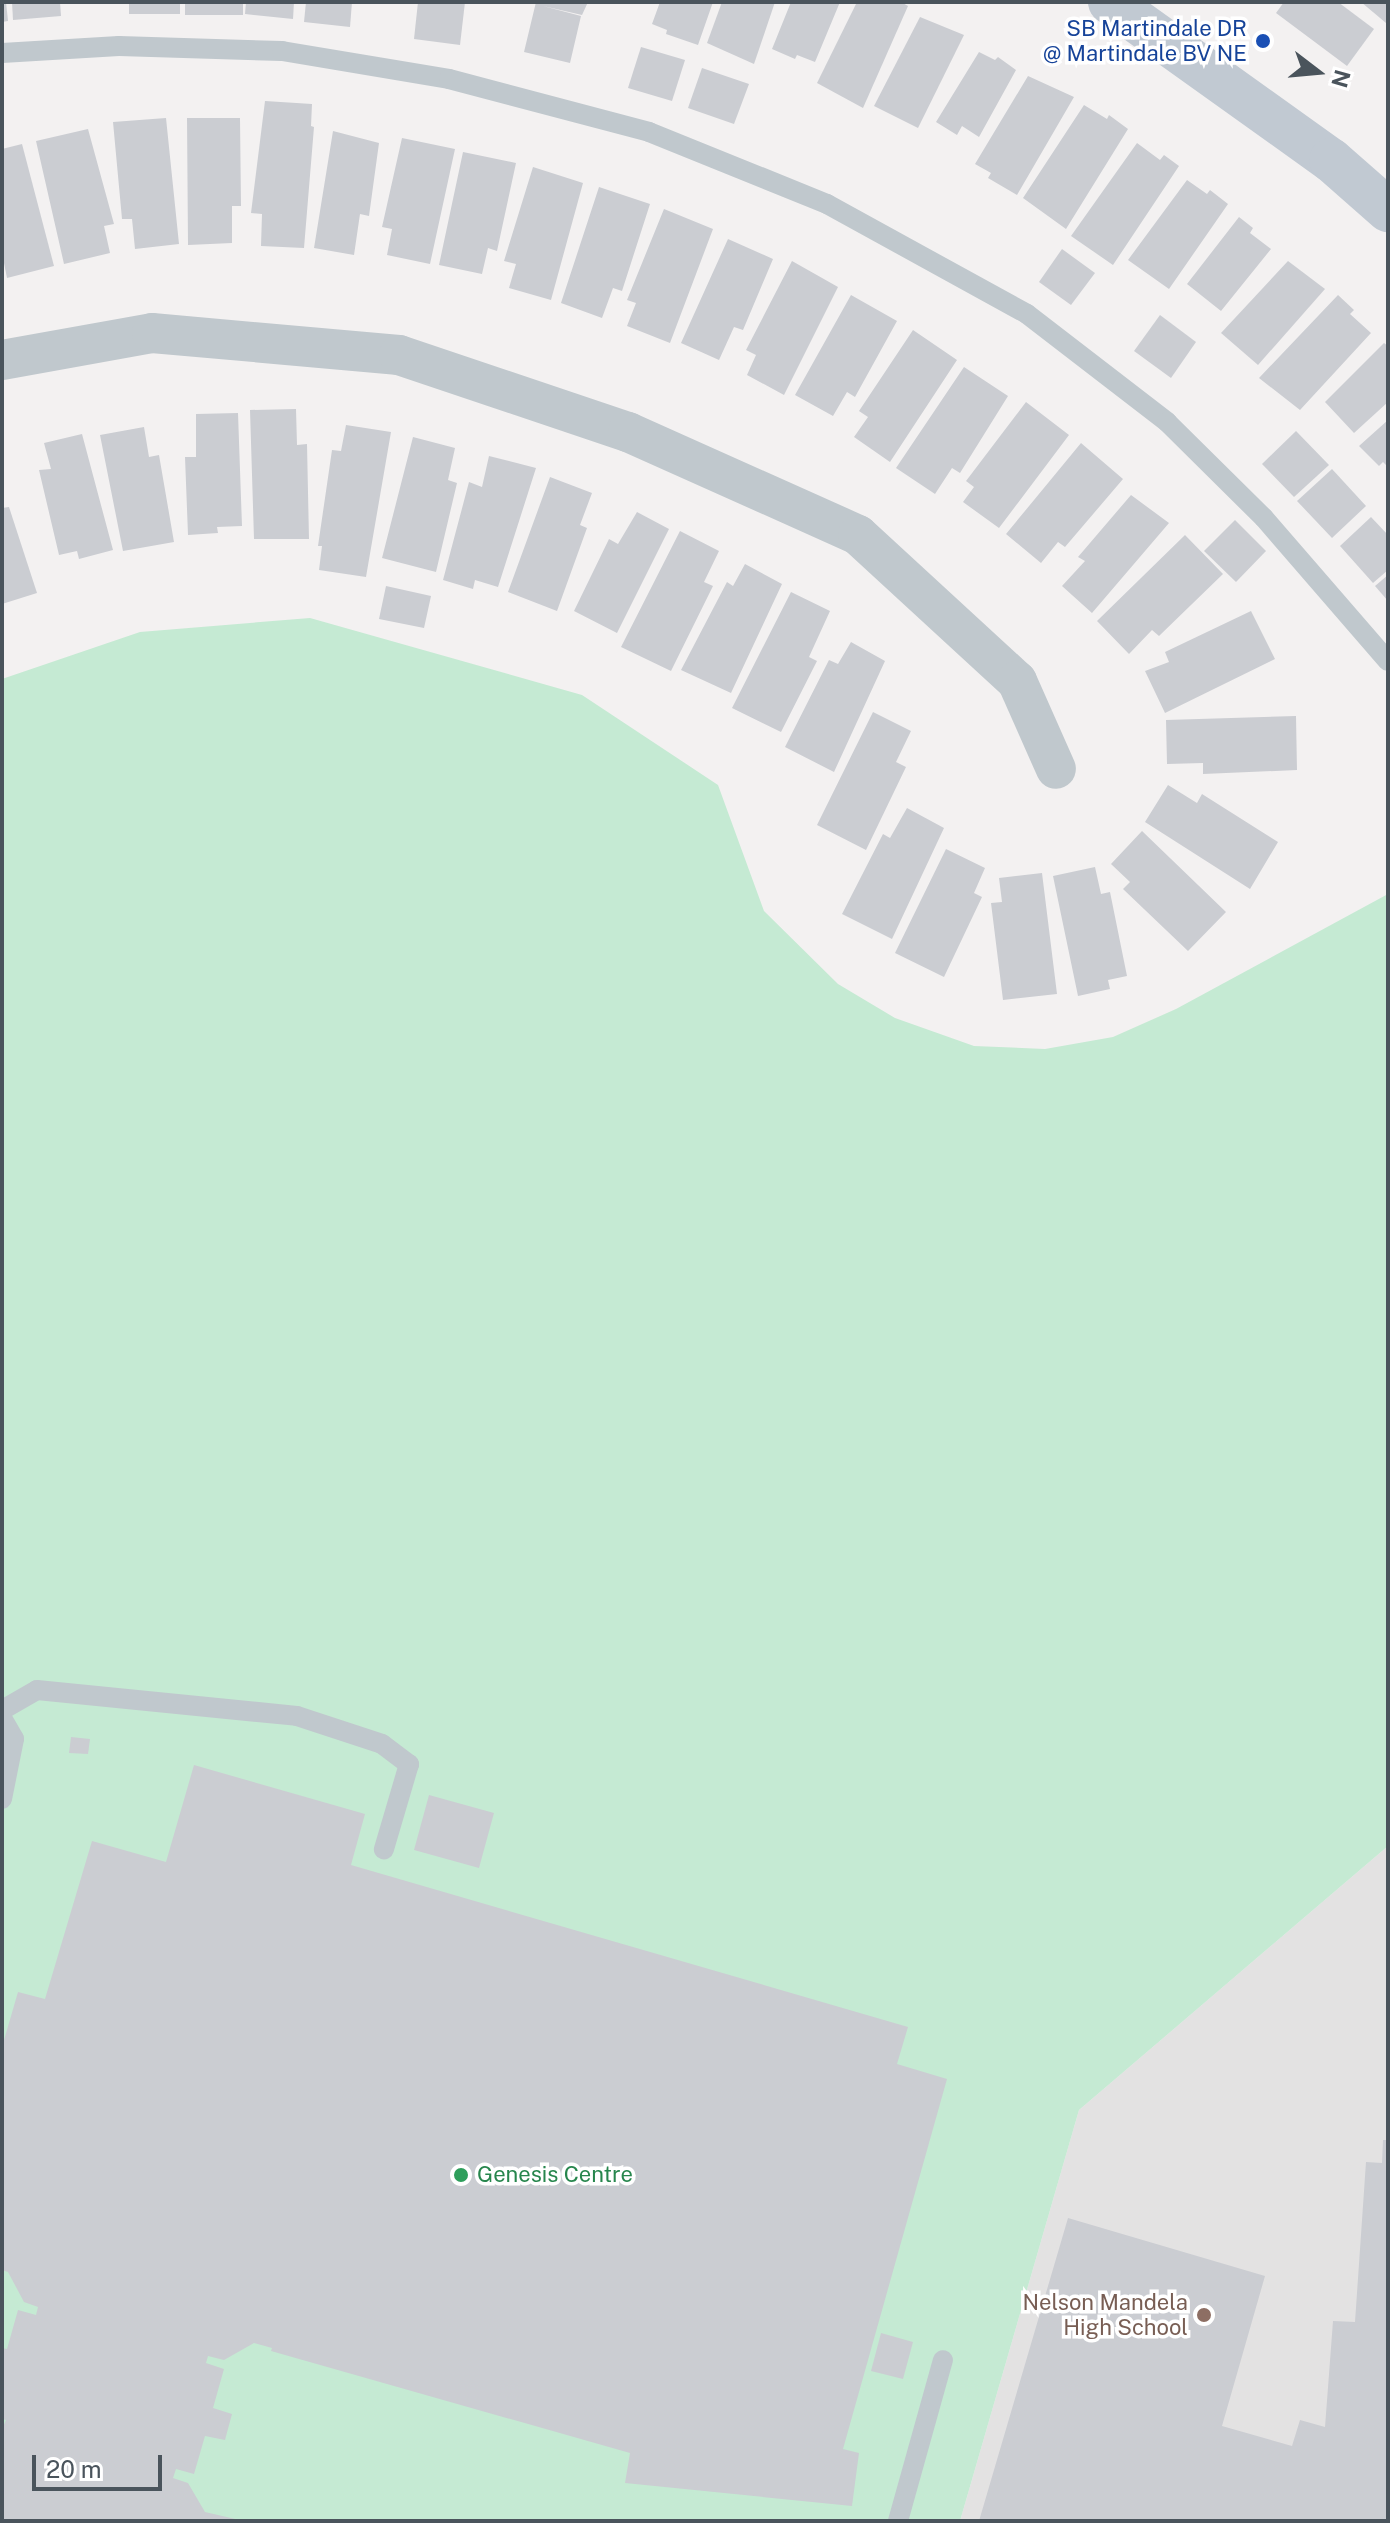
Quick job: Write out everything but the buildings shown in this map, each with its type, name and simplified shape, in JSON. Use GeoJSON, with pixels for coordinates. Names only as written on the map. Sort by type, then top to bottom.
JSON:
{"type":"FeatureCollection","features":[{"type":"Feature","properties":{"kind":"street"},"geometry":{"type":"LineString","coordinates":[[1115,3],[1382,192]]}},
{"type":"Feature","properties":{"kind":"street"},"geometry":{"type":"LineString","coordinates":[[2,360],[152,333],[399,355],[628,432],[858,535],[1017,681],[1056,769]]}},
{"type":"Feature","properties":{"kind":"lane"},"geometry":{"type":"LineString","coordinates":[[2,53],[119,46],[282,51],[449,79],[649,132],[827,204],[1027,314],[1167,422],[1264,518],[1388,661]]}},
{"type":"Feature","properties":{"kind":"lane"},"geometry":{"type":"LineString","coordinates":[[2,1710],[37,1690],[297,1716],[382,1744],[409,1764],[384,1849]]}},
{"type":"Feature","properties":{"kind":"lane"},"geometry":{"type":"LineString","coordinates":[[2,1718],[14,1739],[2,1799]]}},
{"type":"Feature","properties":{"kind":"lane"},"geometry":{"type":"LineString","coordinates":[[898,2521],[943,2360]]}},
{"type":"Feature","properties":{"kind":"shaded area","name":"Nelson Mandela High School"},"geometry":{"type":"Polygon","coordinates":[[[1388,1846],[1388,2521],[960,2521],[1079,2110],[1388,1846]]]}},
{"type":"Feature","properties":{"kind":"green space"},"geometry":{"type":"Polygon","coordinates":[[[310,618],[582,695],[718,785],[764,911],[838,984],[895,1018],[974,1046],[1045,1049],[1113,1037],[1176,1009],[1388,894],[1388,1846],[1079,2110],[960,2521],[2,2521],[2,679],[140,632],[310,618]]]}},
{"type":"Feature","properties":{"kind":"place","name":"SB Martindale DR @ Martindale BV NE"},"geometry":{"type":"Point","coordinates":[1263,41]}},
{"type":"Feature","properties":{"kind":"place","name":"Genesis Centre"},"geometry":{"type":"Point","coordinates":[461,2175]}},
{"type":"Feature","properties":{"kind":"place","name":"Nelson Mandela High School"},"geometry":{"type":"Point","coordinates":[1204,2315]}}]}
